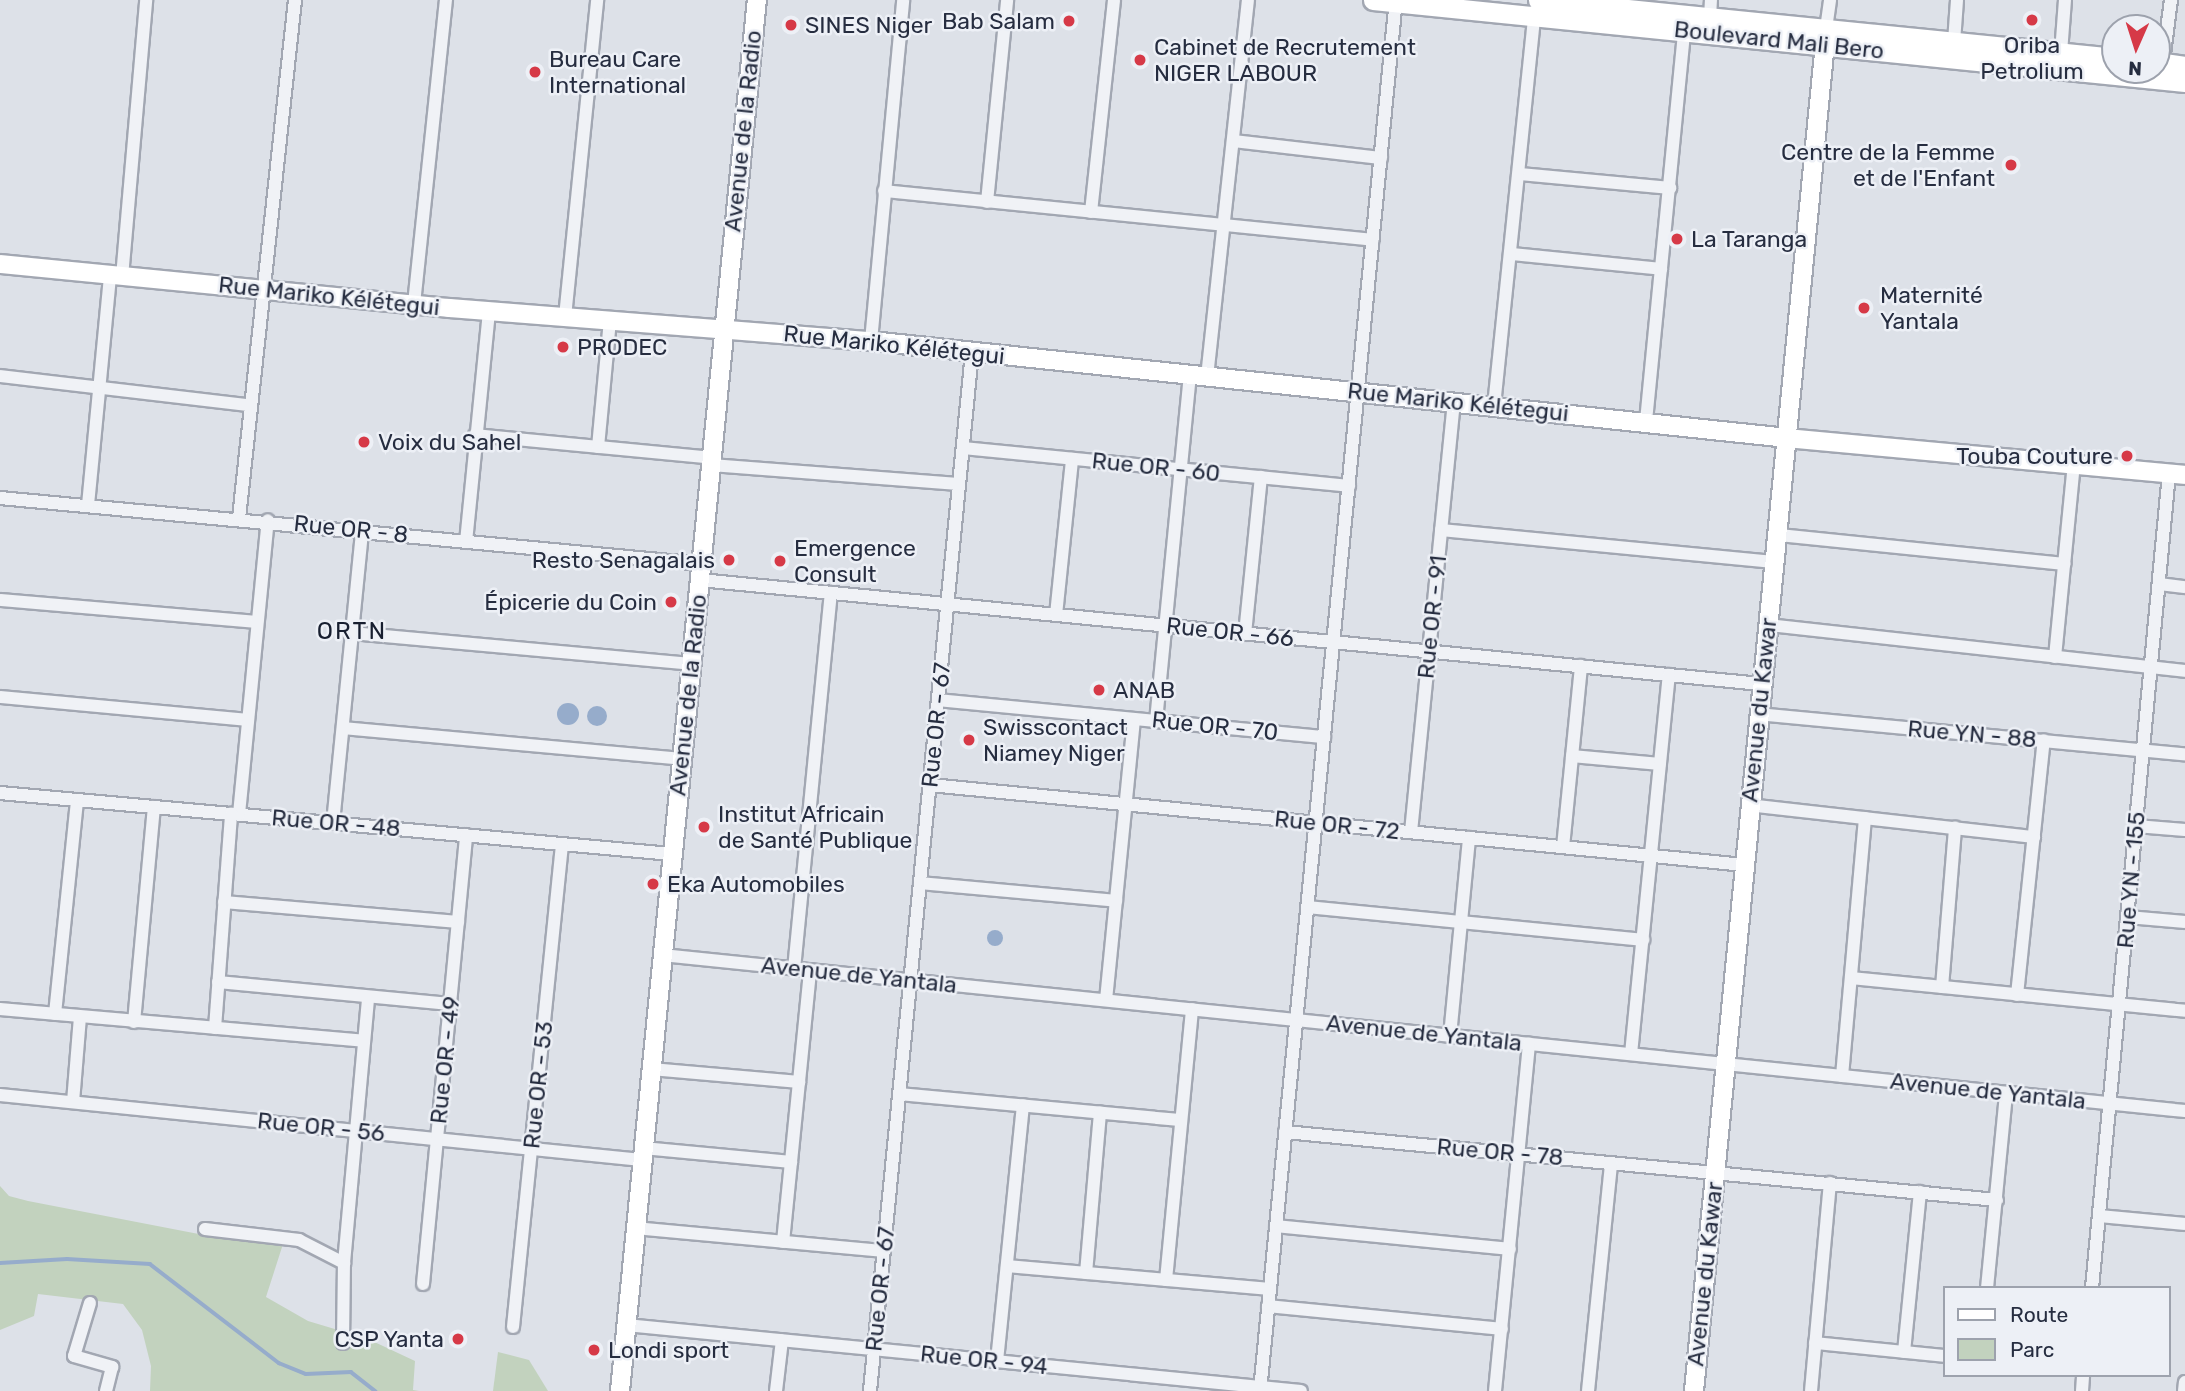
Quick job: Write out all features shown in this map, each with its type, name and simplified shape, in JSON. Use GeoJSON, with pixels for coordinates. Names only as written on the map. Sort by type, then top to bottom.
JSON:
{"type":"FeatureCollection","features":[{"type":"Feature","properties":{"kind":"main road","name":"Boulevard Mali Bero"},"geometry":{"type":"LineString","coordinates":[[1373,0],[1537,6],[2101,62]]}},
{"type":"Feature","properties":{"kind":"main road","name":"Boulevard Mali Bero"},"geometry":{"type":"LineString","coordinates":[[1537,6],[1594,3],[1686,23],[1710,9],[1825,36],[1954,42],[2101,57]]}},
{"type":"Feature","properties":{"kind":"street"},"geometry":{"type":"LineString","coordinates":[[88,505],[97,391],[116,276],[146,0]]}},
{"type":"Feature","properties":{"kind":"street"},"geometry":{"type":"LineString","coordinates":[[239,518],[248,405],[295,0]]}},
{"type":"Feature","properties":{"kind":"street"},"geometry":{"type":"LineString","coordinates":[[414,304],[446,0]]}},
{"type":"Feature","properties":{"kind":"street"},"geometry":{"type":"LineString","coordinates":[[565,317],[597,0]]}},
{"type":"Feature","properties":{"kind":"street","name":"Avenue de la Radio"},"geometry":{"type":"LineString","coordinates":[[620,1391],[757,0]]}},
{"type":"Feature","properties":{"kind":"street"},"geometry":{"type":"LineString","coordinates":[[871,341],[903,0]]}},
{"type":"Feature","properties":{"kind":"street"},"geometry":{"type":"LineString","coordinates":[[987,202],[1007,0]]}},
{"type":"Feature","properties":{"kind":"street"},"geometry":{"type":"LineString","coordinates":[[1091,212],[1114,0]]}},
{"type":"Feature","properties":{"kind":"street"},"geometry":{"type":"LineString","coordinates":[[1156,721],[1181,470],[1224,226],[1248,0]]}},
{"type":"Feature","properties":{"kind":"street"},"geometry":{"type":"LineString","coordinates":[[1825,36],[1830,0]]}},
{"type":"Feature","properties":{"kind":"street"},"geometry":{"type":"LineString","coordinates":[[1954,42],[1957,0]]}},
{"type":"Feature","properties":{"kind":"street"},"geometry":{"type":"LineString","coordinates":[[2061,53],[2065,0]]}},
{"type":"Feature","properties":{"kind":"street"},"geometry":{"type":"LineString","coordinates":[[1260,1389],[1396,1]]}},
{"type":"Feature","properties":{"kind":"street"},"geometry":{"type":"LineString","coordinates":[[1494,406],[1537,6]]}},
{"type":"Feature","properties":{"kind":"street"},"geometry":{"type":"LineString","coordinates":[[1646,421],[1686,23]]}},
{"type":"Feature","properties":{"kind":"street","name":"Avenue du Kawar"},"geometry":{"type":"LineString","coordinates":[[1693,1391],[1726,1064],[1748,805],[1779,536],[1825,36]]}},
{"type":"Feature","properties":{"kind":"street"},"geometry":{"type":"LineString","coordinates":[[1233,141],[1381,158]]}},
{"type":"Feature","properties":{"kind":"street"},"geometry":{"type":"LineString","coordinates":[[1520,174],[1670,188]]}},
{"type":"Feature","properties":{"kind":"street"},"geometry":{"type":"LineString","coordinates":[[884,191],[1373,240]]}},
{"type":"Feature","properties":{"kind":"street"},"geometry":{"type":"LineString","coordinates":[[1512,254],[1661,269]]}},
{"type":"Feature","properties":{"kind":"street","name":"Rue Mariko Kélétegui"},"geometry":{"type":"LineString","coordinates":[[0,264],[488,311],[871,341],[1787,438],[2177,474]]}},
{"type":"Feature","properties":{"kind":"street"},"geometry":{"type":"LineString","coordinates":[[466,542],[488,311]]}},
{"type":"Feature","properties":{"kind":"street"},"geometry":{"type":"LineString","coordinates":[[598,447],[610,321]]}},
{"type":"Feature","properties":{"kind":"street","name":"Rue OR - 67"},"geometry":{"type":"LineString","coordinates":[[870,1391],[972,352]]}},
{"type":"Feature","properties":{"kind":"street"},"geometry":{"type":"LineString","coordinates":[[0,376],[76,383],[97,391],[248,405]]}},
{"type":"Feature","properties":{"kind":"street","name":"Rue OR - 91"},"geometry":{"type":"LineString","coordinates":[[1411,832],[1454,402]]}},
{"type":"Feature","properties":{"kind":"street"},"geometry":{"type":"LineString","coordinates":[[475,435],[958,484]]}},
{"type":"Feature","properties":{"kind":"street","name":"Rue OR - 60"},"geometry":{"type":"LineString","coordinates":[[963,448],[1349,486]]}},
{"type":"Feature","properties":{"kind":"street"},"geometry":{"type":"LineString","coordinates":[[1056,615],[1072,459]]}},
{"type":"Feature","properties":{"kind":"street"},"geometry":{"type":"LineString","coordinates":[[2055,657],[2074,464]]}},
{"type":"Feature","properties":{"kind":"street","name":"Rue YN - 155"},"geometry":{"type":"LineString","coordinates":[[2092,1286],[2159,584],[2177,474]]}},
{"type":"Feature","properties":{"kind":"street"},"geometry":{"type":"LineString","coordinates":[[1245,634],[1261,477]]}},
{"type":"Feature","properties":{"kind":"street","name":"Rue OR - 8"},"geometry":{"type":"LineString","coordinates":[[0,498],[268,520],[701,572]]}},
{"type":"Feature","properties":{"kind":"street"},"geometry":{"type":"LineString","coordinates":[[215,1028],[224,902],[248,720],[268,520]]}},
{"type":"Feature","properties":{"kind":"street"},"geometry":{"type":"LineString","coordinates":[[333,823],[362,530]]}},
{"type":"Feature","properties":{"kind":"street"},"geometry":{"type":"LineString","coordinates":[[1441,530],[1776,562]]}},
{"type":"Feature","properties":{"kind":"street"},"geometry":{"type":"LineString","coordinates":[[1779,536],[2064,564]]}},
{"type":"Feature","properties":{"kind":"street","name":"Rue OR - 66"},"geometry":{"type":"LineString","coordinates":[[701,572],[831,593],[1761,684]]}},
{"type":"Feature","properties":{"kind":"street"},"geometry":{"type":"LineString","coordinates":[[2159,584],[2185,587]]}},
{"type":"Feature","properties":{"kind":"street"},"geometry":{"type":"LineString","coordinates":[[794,969],[831,593]]}},
{"type":"Feature","properties":{"kind":"street"},"geometry":{"type":"LineString","coordinates":[[0,600],[257,622]]}},
{"type":"Feature","properties":{"kind":"street"},"geometry":{"type":"LineString","coordinates":[[1769,625],[2185,671]]}},
{"type":"Feature","properties":{"kind":"street"},"geometry":{"type":"LineString","coordinates":[[352,633],[691,664]]}},
{"type":"Feature","properties":{"kind":"street"},"geometry":{"type":"LineString","coordinates":[[1563,847],[1581,666]]}},
{"type":"Feature","properties":{"kind":"street"},"geometry":{"type":"LineString","coordinates":[[1632,1054],[1669,675]]}},
{"type":"Feature","properties":{"kind":"street"},"geometry":{"type":"LineString","coordinates":[[0,697],[248,720]]}},
{"type":"Feature","properties":{"kind":"street","name":"Rue OR - 70"},"geometry":{"type":"LineString","coordinates":[[938,700],[1324,737]]}},
{"type":"Feature","properties":{"kind":"street","name":"Rue YN - 88"},"geometry":{"type":"LineString","coordinates":[[1758,714],[2185,754]]}},
{"type":"Feature","properties":{"kind":"street"},"geometry":{"type":"LineString","coordinates":[[1106,1000],[1134,719]]}},
{"type":"Feature","properties":{"kind":"street"},"geometry":{"type":"LineString","coordinates":[[343,728],[682,759]]}},
{"type":"Feature","properties":{"kind":"street"},"geometry":{"type":"LineString","coordinates":[[2018,995],[2044,740]]}},
{"type":"Feature","properties":{"kind":"street"},"geometry":{"type":"LineString","coordinates":[[1572,756],[1660,764]]}},
{"type":"Feature","properties":{"kind":"street","name":"Rue OR - 72"},"geometry":{"type":"LineString","coordinates":[[930,785],[1744,865]]}},
{"type":"Feature","properties":{"kind":"street","name":"Rue OR - 48"},"geometry":{"type":"LineString","coordinates":[[0,793],[672,853]]}},
{"type":"Feature","properties":{"kind":"street"},"geometry":{"type":"LineString","coordinates":[[55,1014],[77,800]]}},
{"type":"Feature","properties":{"kind":"street"},"geometry":{"type":"LineString","coordinates":[[1748,805],[2034,837]]}},
{"type":"Feature","properties":{"kind":"street"},"geometry":{"type":"LineString","coordinates":[[134,1021],[153,807]]}},
{"type":"Feature","properties":{"kind":"street"},"geometry":{"type":"LineString","coordinates":[[1842,1076],[1865,818]]}},
{"type":"Feature","properties":{"kind":"street"},"geometry":{"type":"LineString","coordinates":[[2136,826],[2185,830]]}},
{"type":"Feature","properties":{"kind":"street"},"geometry":{"type":"LineString","coordinates":[[1942,987],[1955,828]]}},
{"type":"Feature","properties":{"kind":"street","name":"Rue OR - 49"},"geometry":{"type":"LineString","coordinates":[[423,1284],[466,835]]}},
{"type":"Feature","properties":{"kind":"street"},"geometry":{"type":"LineString","coordinates":[[1450,1036],[1469,838]]}},
{"type":"Feature","properties":{"kind":"street","name":"Rue OR - 53"},"geometry":{"type":"LineString","coordinates":[[513,1327],[562,844]]}},
{"type":"Feature","properties":{"kind":"street"},"geometry":{"type":"LineString","coordinates":[[920,883],[1116,901]]}},
{"type":"Feature","properties":{"kind":"street"},"geometry":{"type":"LineString","coordinates":[[224,902],[458,922]]}},
{"type":"Feature","properties":{"kind":"street"},"geometry":{"type":"LineString","coordinates":[[1308,907],[1643,940]]}},
{"type":"Feature","properties":{"kind":"street"},"geometry":{"type":"LineString","coordinates":[[2128,917],[2185,922]]}},
{"type":"Feature","properties":{"kind":"street","name":"Avenue de Yantala"},"geometry":{"type":"LineString","coordinates":[[662,955],[2185,1111]]}},
{"type":"Feature","properties":{"kind":"street"},"geometry":{"type":"LineString","coordinates":[[783,1242],[810,970]]}},
{"type":"Feature","properties":{"kind":"street"},"geometry":{"type":"LineString","coordinates":[[1851,978],[2185,1012]]}},
{"type":"Feature","properties":{"kind":"street"},"geometry":{"type":"LineString","coordinates":[[218,982],[450,1004]]}},
{"type":"Feature","properties":{"kind":"street"},"geometry":{"type":"LineString","coordinates":[[343,1343],[344,1263],[368,997]]}},
{"type":"Feature","properties":{"kind":"street"},"geometry":{"type":"LineString","coordinates":[[0,1009],[364,1041]]}},
{"type":"Feature","properties":{"kind":"street"},"geometry":{"type":"LineString","coordinates":[[1166,1280],[1192,1009]]}},
{"type":"Feature","properties":{"kind":"street"},"geometry":{"type":"LineString","coordinates":[[73,1102],[80,1017]]}},
{"type":"Feature","properties":{"kind":"street"},"geometry":{"type":"LineString","coordinates":[[1495,1391],[1529,1044]]}},
{"type":"Feature","properties":{"kind":"street"},"geometry":{"type":"LineString","coordinates":[[651,1069],[799,1082]]}},
{"type":"Feature","properties":{"kind":"street"},"geometry":{"type":"LineString","coordinates":[[1987,1286],[2006,1093]]}},
{"type":"Feature","properties":{"kind":"street"},"geometry":{"type":"LineString","coordinates":[[899,1094],[1180,1120]]}},
{"type":"Feature","properties":{"kind":"street","name":"Rue OR - 56"},"geometry":{"type":"LineString","coordinates":[[0,1095],[532,1149],[791,1162]]}},
{"type":"Feature","properties":{"kind":"street"},"geometry":{"type":"LineString","coordinates":[[997,1361],[1023,1105]]}},
{"type":"Feature","properties":{"kind":"street"},"geometry":{"type":"LineString","coordinates":[[1086,1273],[1100,1112]]}},
{"type":"Feature","properties":{"kind":"street","name":"Rue OR - 78"},"geometry":{"type":"LineString","coordinates":[[1285,1132],[1997,1200]]}},
{"type":"Feature","properties":{"kind":"street"},"geometry":{"type":"LineString","coordinates":[[1588,1391],[1611,1163]]}},
{"type":"Feature","properties":{"kind":"street"},"geometry":{"type":"LineString","coordinates":[[1811,1391],[1830,1183]]}},
{"type":"Feature","properties":{"kind":"street"},"geometry":{"type":"LineString","coordinates":[[1904,1352],[1920,1192]]}},
{"type":"Feature","properties":{"kind":"street"},"geometry":{"type":"LineString","coordinates":[[2100,1216],[2185,1224]]}},
{"type":"Feature","properties":{"kind":"street"},"geometry":{"type":"LineString","coordinates":[[1276,1226],[1510,1249]]}},
{"type":"Feature","properties":{"kind":"street"},"geometry":{"type":"LineString","coordinates":[[635,1228],[884,1251]]}},
{"type":"Feature","properties":{"kind":"street"},"geometry":{"type":"LineString","coordinates":[[205,1229],[285,1237],[344,1263]]}},
{"type":"Feature","properties":{"kind":"street"},"geometry":{"type":"LineString","coordinates":[[1007,1266],[1270,1289]]}},
{"type":"Feature","properties":{"kind":"street"},"geometry":{"type":"LineString","coordinates":[[90,1303],[74,1356],[112,1367],[106,1391]]}},
{"type":"Feature","properties":{"kind":"street"},"geometry":{"type":"LineString","coordinates":[[1268,1306],[1502,1329]]}},
{"type":"Feature","properties":{"kind":"street","name":"Rue OR - 94"},"geometry":{"type":"LineString","coordinates":[[626,1325],[997,1361],[1163,1384],[1301,1391]]}},
{"type":"Feature","properties":{"kind":"street"},"geometry":{"type":"LineString","coordinates":[[776,1391],[782,1340]]}},
{"type":"Feature","properties":{"kind":"street"},"geometry":{"type":"LineString","coordinates":[[1815,1343],[1944,1356]]}},
{"type":"Feature","properties":{"kind":"street"},"geometry":{"type":"LineString","coordinates":[[2184,1391],[2185,1382]]}},
{"type":"Feature","properties":{"kind":"green space"},"geometry":{"type":"Polygon","coordinates":[[[0,1186],[9,1196],[28,1201],[209,1236],[283,1244],[266,1297],[308,1321],[368,1339],[415,1361],[413,1390],[419,1391],[150,1391],[151,1366],[142,1330],[123,1304],[38,1294],[34,1316],[0,1330],[0,1186]]]}},
{"type":"Feature","properties":{"kind":"green space"},"geometry":{"type":"Polygon","coordinates":[[[498,1352],[529,1360],[548,1391],[493,1391],[498,1352]]]}},
{"type":"Feature","properties":{"kind":"water"},"geometry":{"type":"Polygon","coordinates":[[[568,703],[576,706],[579,714],[576,722],[568,725],[560,722],[557,714],[560,706],[568,703]]]}},
{"type":"Feature","properties":{"kind":"water"},"geometry":{"type":"Polygon","coordinates":[[[597,706],[604,709],[607,716],[604,723],[597,726],[590,723],[587,716],[590,709],[597,706]]]}},
{"type":"Feature","properties":{"kind":"water"},"geometry":{"type":"Polygon","coordinates":[[[995,930],[1003,938],[995,946],[987,938],[995,930]]]}},
{"type":"Feature","properties":{"kind":"waterway"},"geometry":{"type":"LineString","coordinates":[[0,1263],[67,1259],[150,1264],[279,1363],[306,1374],[351,1372],[375,1391]]}},
{"type":"Feature","properties":{"kind":"place","name":"Oriba Petrolium"},"geometry":{"type":"Point","coordinates":[2032,20]}},
{"type":"Feature","properties":{"kind":"place","name":"Bab Salam"},"geometry":{"type":"Point","coordinates":[1069,21]}},
{"type":"Feature","properties":{"kind":"place","name":"SINES Niger"},"geometry":{"type":"Point","coordinates":[791,25]}},
{"type":"Feature","properties":{"kind":"place","name":"Cabinet de Recrutement NIGER LABOUR"},"geometry":{"type":"Point","coordinates":[1140,60]}},
{"type":"Feature","properties":{"kind":"place","name":"Bureau Care International"},"geometry":{"type":"Point","coordinates":[535,72]}},
{"type":"Feature","properties":{"kind":"place","name":"Centre de la Femme et de l'Enfant"},"geometry":{"type":"Point","coordinates":[2011,165]}},
{"type":"Feature","properties":{"kind":"place","name":"La Taranga"},"geometry":{"type":"Point","coordinates":[1677,239]}},
{"type":"Feature","properties":{"kind":"place","name":"Maternité Yantala"},"geometry":{"type":"Point","coordinates":[1864,308]}},
{"type":"Feature","properties":{"kind":"place","name":"PRODEC"},"geometry":{"type":"Point","coordinates":[563,347]}},
{"type":"Feature","properties":{"kind":"place","name":"Voix du Sahel"},"geometry":{"type":"Point","coordinates":[364,442]}},
{"type":"Feature","properties":{"kind":"place","name":"Touba Couture"},"geometry":{"type":"Point","coordinates":[2127,456]}},
{"type":"Feature","properties":{"kind":"place","name":"Resto Senagalais"},"geometry":{"type":"Point","coordinates":[729,560]}},
{"type":"Feature","properties":{"kind":"place","name":"Emergence Consult"},"geometry":{"type":"Point","coordinates":[780,561]}},
{"type":"Feature","properties":{"kind":"place","name":"Épicerie du Coin"},"geometry":{"type":"Point","coordinates":[671,602]}},
{"type":"Feature","properties":{"kind":"place","name":"ANAB"},"geometry":{"type":"Point","coordinates":[1099,690]}},
{"type":"Feature","properties":{"kind":"place","name":"Swisscontact Niamey Niger"},"geometry":{"type":"Point","coordinates":[969,740]}},
{"type":"Feature","properties":{"kind":"place","name":"Institut Africain de Santé Publique"},"geometry":{"type":"Point","coordinates":[704,827]}},
{"type":"Feature","properties":{"kind":"place","name":"Eka Automobiles"},"geometry":{"type":"Point","coordinates":[653,884]}},
{"type":"Feature","properties":{"kind":"place","name":"CSP Yanta"},"geometry":{"type":"Point","coordinates":[458,1339]}},
{"type":"Feature","properties":{"kind":"place","name":"Londi sport"},"geometry":{"type":"Point","coordinates":[594,1350]}},
{"type":"Feature","properties":{"kind":"district","name":"ORTN"},"geometry":{"type":"Point","coordinates":[352,632]}}]}
